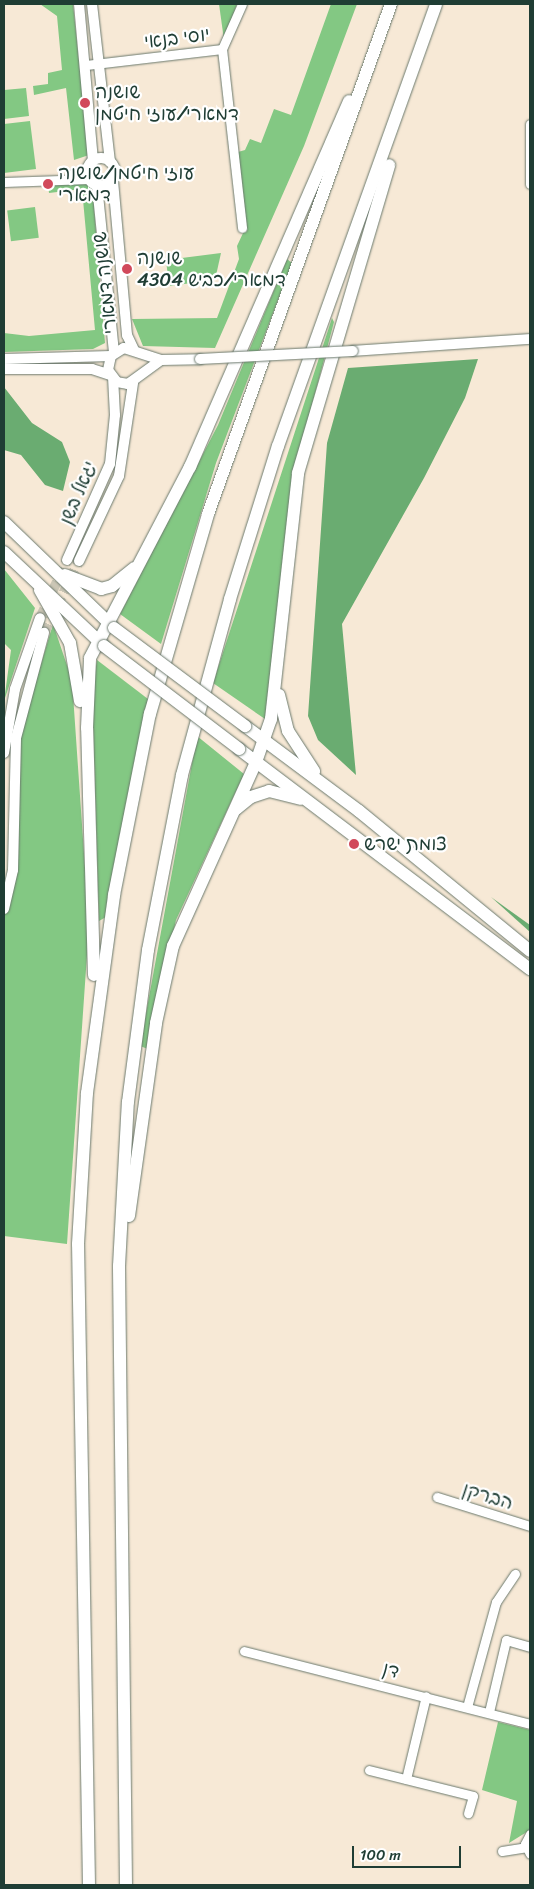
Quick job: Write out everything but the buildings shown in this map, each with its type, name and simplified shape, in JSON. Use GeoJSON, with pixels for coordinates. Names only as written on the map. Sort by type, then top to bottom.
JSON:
{"type":"FeatureCollection","features":[{"type":"Feature","properties":{"kind":"highway"},"geometry":{"type":"LineString","coordinates":[[89,1885],[78,1289],[83,1138],[95,946],[87,679],[110,625],[149,551],[249,338],[390,4]]}},
{"type":"Feature","properties":{"kind":"highway"},"geometry":{"type":"LineString","coordinates":[[83,1138],[114,895],[164,661],[249,391],[390,4]]}},
{"type":"Feature","properties":{"kind":"highway"},"geometry":{"type":"LineString","coordinates":[[118,1310],[162,994],[178,931],[256,762],[264,740],[278,666],[287,550],[298,473],[437,4]]}},
{"type":"Feature","properties":{"kind":"highway"},"geometry":{"type":"LineString","coordinates":[[126,1885],[118,1310],[126,1138],[138,1021],[193,730],[278,446],[437,4]]}},
{"type":"Feature","properties":{"kind":"highway"},"geometry":{"type":"LineString","coordinates":[[4,522],[110,625],[359,811]]}},
{"type":"Feature","properties":{"kind":"highway"},"geometry":{"type":"LineString","coordinates":[[42,561],[82,585],[101,589],[125,577],[149,551]]}},
{"type":"Feature","properties":{"kind":"highway"},"geometry":{"type":"LineString","coordinates":[[4,552],[40,590],[101,644],[530,969]]}},
{"type":"Feature","properties":{"kind":"highway"},"geometry":{"type":"LineString","coordinates":[[40,590],[75,662],[89,791]]}},
{"type":"Feature","properties":{"kind":"highway"},"geometry":{"type":"LineString","coordinates":[[278,666],[280,706],[294,743],[317,774],[359,811],[530,950]]}},
{"type":"Feature","properties":{"kind":"highway"},"geometry":{"type":"LineString","coordinates":[[215,848],[232,814],[251,797],[277,792],[312,803]]}},
{"type":"Feature","properties":{"kind":"main road","name":"שושנה דמארי"},"geometry":{"type":"LineString","coordinates":[[79,4],[86,65],[92,174],[112,354],[111,377]]}},
{"type":"Feature","properties":{"kind":"main road"},"geometry":{"type":"LineString","coordinates":[[92,4],[110,162],[92,174]]}},
{"type":"Feature","properties":{"kind":"main road","name":"שושנה דמארי"},"geometry":{"type":"LineString","coordinates":[[110,162],[115,171],[112,180],[127,337],[136,351],[143,371]]}},
{"type":"Feature","properties":{"kind":"main road"},"geometry":{"type":"LineString","coordinates":[[92,174],[112,180]]}},
{"type":"Feature","properties":{"kind":"main road"},"geometry":{"type":"LineString","coordinates":[[4,359],[112,354],[136,351],[161,360],[200,359],[530,339]]}},
{"type":"Feature","properties":{"kind":"main road"},"geometry":{"type":"LineString","coordinates":[[4,369],[92,369],[133,383],[143,371],[161,360]]}},
{"type":"Feature","properties":{"kind":"main road","name":"יגאל בשן"},"geometry":{"type":"LineString","coordinates":[[66,560],[110,464],[116,415],[111,377]]}},
{"type":"Feature","properties":{"kind":"main road","name":"יגאל בשן"},"geometry":{"type":"LineString","coordinates":[[79,561],[120,476],[133,383]]}},
{"type":"Feature","properties":{"kind":"main road"},"geometry":{"type":"LineString","coordinates":[[4,753],[15,689],[40,618]]}},
{"type":"Feature","properties":{"kind":"main road"},"geometry":{"type":"LineString","coordinates":[[4,909],[13,870],[16,738],[44,632]]}},
{"type":"Feature","properties":{"kind":"street","name":"יוסי בנאי"},"geometry":{"type":"LineString","coordinates":[[86,65],[222,49],[242,4]]}},
{"type":"Feature","properties":{"kind":"street"},"geometry":{"type":"LineString","coordinates":[[222,49],[242,228]]}},
{"type":"Feature","properties":{"kind":"street"},"geometry":{"type":"LineString","coordinates":[[530,124],[530,184]]}},
{"type":"Feature","properties":{"kind":"street"},"geometry":{"type":"LineString","coordinates":[[4,182],[92,174]]}},
{"type":"Feature","properties":{"kind":"street","name":"הברקן"},"geometry":{"type":"LineString","coordinates":[[437,1497],[530,1526]]}},
{"type":"Feature","properties":{"kind":"street"},"geometry":{"type":"LineString","coordinates":[[467,1707],[496,1602],[514,1574]]}},
{"type":"Feature","properties":{"kind":"street"},"geometry":{"type":"LineString","coordinates":[[488,1712],[506,1640],[530,1647]]}},
{"type":"Feature","properties":{"kind":"street","name":"דן"},"geometry":{"type":"LineString","coordinates":[[244,1651],[530,1724]]}},
{"type":"Feature","properties":{"kind":"street"},"geometry":{"type":"LineString","coordinates":[[406,1779],[426,1696]]}},
{"type":"Feature","properties":{"kind":"street"},"geometry":{"type":"LineString","coordinates":[[368,1770],[473,1796],[468,1813]]}},
{"type":"Feature","properties":{"kind":"street"},"geometry":{"type":"LineString","coordinates":[[502,1851],[528,1851],[530,1834]]}},
{"type":"Feature","properties":{"kind":"green space"},"geometry":{"type":"Polygon","coordinates":[[[40,4],[73,4],[89,155],[74,160],[66,88],[34,95],[33,86],[48,84],[48,73],[62,70],[57,16],[40,4]]]}},
{"type":"Feature","properties":{"kind":"green space"},"geometry":{"type":"Polygon","coordinates":[[[219,4],[237,4],[224,40],[219,4]]]}},
{"type":"Feature","properties":{"kind":"green space"},"geometry":{"type":"Polygon","coordinates":[[[331,4],[357,4],[304,146],[215,348],[143,346],[132,319],[217,318],[239,259],[237,246],[244,231],[238,152],[245,150],[250,139],[261,143],[274,109],[291,115],[331,4]]]}},
{"type":"Feature","properties":{"kind":"green space"},"geometry":{"type":"Polygon","coordinates":[[[26,88],[29,116],[4,119],[4,90],[26,88]]]}},
{"type":"Feature","properties":{"kind":"green space"},"geometry":{"type":"Polygon","coordinates":[[[30,121],[36,169],[4,173],[4,124],[30,121]]]}},
{"type":"Feature","properties":{"kind":"green space"},"geometry":{"type":"Polygon","coordinates":[[[79,181],[92,182],[105,343],[93,349],[4,352],[4,333],[29,336],[95,330],[82,189],[49,193],[48,184],[79,181]]]}},
{"type":"Feature","properties":{"kind":"green space"},"geometry":{"type":"Polygon","coordinates":[[[35,207],[39,238],[11,241],[7,210],[35,207]]]}},
{"type":"Feature","properties":{"kind":"green space"},"geometry":{"type":"Polygon","coordinates":[[[221,253],[215,280],[169,286],[166,260],[221,253]]]}},
{"type":"Feature","properties":{"kind":"green space"},"geometry":{"type":"Polygon","coordinates":[[[287,259],[292,263],[216,463],[161,644],[120,614],[218,425],[287,259]]]}},
{"type":"Feature","properties":{"kind":"green space"},"geometry":{"type":"Polygon","coordinates":[[[332,318],[334,322],[294,473],[265,719],[213,683],[332,318]]]}},
{"type":"Feature","properties":{"kind":"green space"},"geometry":{"type":"Polygon","coordinates":[[[478,359],[465,398],[424,478],[342,624],[356,775],[318,740],[308,716],[327,443],[348,368],[478,359]]]}},
{"type":"Feature","properties":{"kind":"green space"},"geometry":{"type":"Polygon","coordinates":[[[4,387],[32,423],[62,442],[70,462],[63,491],[45,485],[21,455],[4,450],[4,387]]]}},
{"type":"Feature","properties":{"kind":"green space"},"geometry":{"type":"Polygon","coordinates":[[[4,569],[35,608],[4,701],[11,650],[4,643],[4,569]]]}},
{"type":"Feature","properties":{"kind":"green space"},"geometry":{"type":"Polygon","coordinates":[[[53,624],[72,680],[89,926],[67,1244],[4,1236],[4,918],[18,862],[21,731],[53,624]]]}},
{"type":"Feature","properties":{"kind":"green space"},"geometry":{"type":"Polygon","coordinates":[[[97,660],[148,699],[106,917],[99,921],[92,690],[97,660]]]}},
{"type":"Feature","properties":{"kind":"green space"},"geometry":{"type":"Polygon","coordinates":[[[197,736],[244,774],[176,920],[148,1049],[140,1046],[197,736]]]}},
{"type":"Feature","properties":{"kind":"green space"},"geometry":{"type":"Polygon","coordinates":[[[491,897],[530,925],[530,932],[491,897]]]}},
{"type":"Feature","properties":{"kind":"green space"},"geometry":{"type":"Polygon","coordinates":[[[498,1722],[530,1730],[530,1830],[509,1843],[517,1801],[482,1790],[498,1722]]]}},
{"type":"Feature","properties":{"kind":"tunnel"},"geometry":{"type":"LineString","coordinates":[[40,618],[67,560]]}},
{"type":"Feature","properties":{"kind":"tunnel"},"geometry":{"type":"LineString","coordinates":[[44,633],[79,561]]}},
{"type":"Feature","properties":{"kind":"place","name":"שושנה דמארי/עוזי חיטמן"},"geometry":{"type":"Point","coordinates":[85,103]}},
{"type":"Feature","properties":{"kind":"place","name":"עוזי חיטמן/שושנה דמארי"},"geometry":{"type":"Point","coordinates":[48,184]}},
{"type":"Feature","properties":{"kind":"place","name":"שושנה דמארי/כביש 4304"},"geometry":{"type":"Point","coordinates":[127,269]}},
{"type":"Feature","properties":{"kind":"place","name":"צומת ישרש"},"geometry":{"type":"Point","coordinates":[354,844]}}]}
